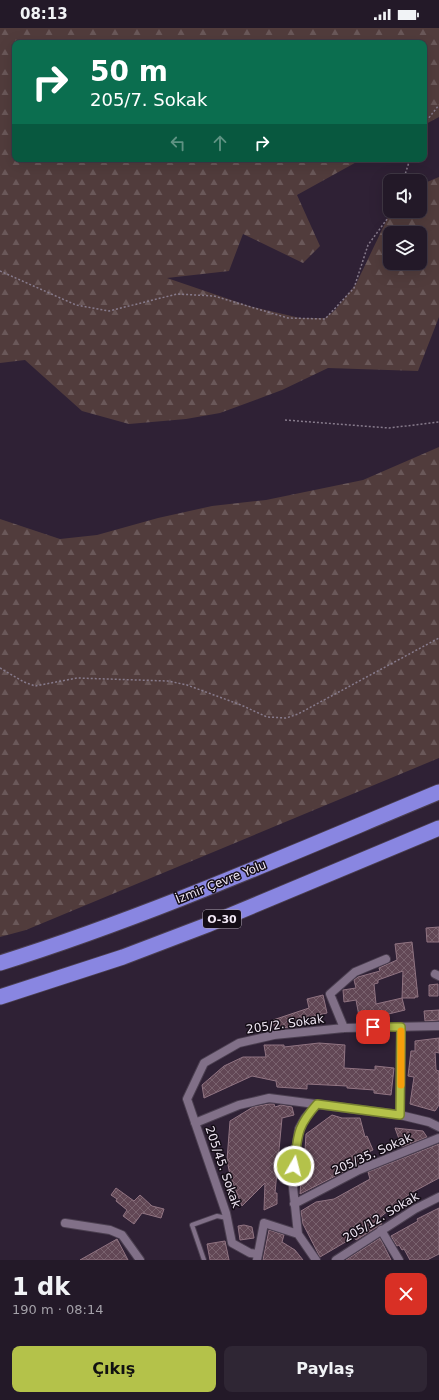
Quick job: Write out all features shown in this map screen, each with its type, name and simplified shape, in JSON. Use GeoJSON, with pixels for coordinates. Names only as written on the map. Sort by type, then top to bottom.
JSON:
{"type":"FeatureCollection","features":[{"type":"Feature","properties":{"kind":"highway","name":"İzmir Çevre Yolu"},"geometry":{"type":"LineString","coordinates":[[0,963],[67,942],[195,894],[439,792]]}},
{"type":"Feature","properties":{"kind":"highway","name":"O-30"},"geometry":{"type":"LineString","coordinates":[[0,997],[123,957],[207,925],[439,828]]}},
{"type":"Feature","properties":{"kind":"highway"},"geometry":{"type":"LineString","coordinates":[[0,1005],[123,957]]}},
{"type":"Feature","properties":{"kind":"street"},"geometry":{"type":"LineString","coordinates":[[344,1028],[330,994],[355,972],[386,959]]}},
{"type":"Feature","properties":{"kind":"street","name":"205/2. Sokak"},"geometry":{"type":"LineString","coordinates":[[195,1123],[187,1099],[204,1063],[239,1043],[274,1035],[344,1028],[439,1026]]}},
{"type":"Feature","properties":{"kind":"street"},"geometry":{"type":"LineString","coordinates":[[400,1115],[401,1027]]}},
{"type":"Feature","properties":{"kind":"street"},"geometry":{"type":"LineString","coordinates":[[195,1123],[239,1105],[269,1098],[400,1115],[429,1122],[439,1127]]}},
{"type":"Feature","properties":{"kind":"street"},"geometry":{"type":"LineString","coordinates":[[316,1260],[298,1234],[292,1178],[299,1129],[305,1118],[317,1104]]}},
{"type":"Feature","properties":{"kind":"street","name":"205/45. Sokak"},"geometry":{"type":"LineString","coordinates":[[195,1123],[227,1218],[232,1242],[258,1257]]}},
{"type":"Feature","properties":{"kind":"street","name":"205/35. Sokak"},"geometry":{"type":"LineString","coordinates":[[294,1204],[358,1170],[439,1138]]}},
{"type":"Feature","properties":{"kind":"street","name":"205/12. Sokak"},"geometry":{"type":"LineString","coordinates":[[336,1260],[381,1230],[439,1197]]}},
{"type":"Feature","properties":{"kind":"street"},"geometry":{"type":"LineString","coordinates":[[65,1223],[110,1230],[122,1235],[140,1260]]}},
{"type":"Feature","properties":{"kind":"street"},"geometry":{"type":"LineString","coordinates":[[258,1257],[264,1223],[298,1234]]}},
{"type":"Feature","properties":{"kind":"street"},"geometry":{"type":"LineString","coordinates":[[381,1230],[399,1260]]}},
{"type":"Feature","properties":{"kind":"lane","name":"205/45. Sokak"},"geometry":{"type":"LineString","coordinates":[[204,1260],[192,1224],[217,1216],[227,1218]]}},
{"type":"Feature","properties":{"kind":"path"},"geometry":{"type":"LineString","coordinates":[[427,120],[439,105]]}},
{"type":"Feature","properties":{"kind":"path"},"geometry":{"type":"LineString","coordinates":[[405,174],[409,162]]}},
{"type":"Feature","properties":{"kind":"path"},"geometry":{"type":"LineString","coordinates":[[0,271],[76,305],[110,311],[177,294],[214,296],[288,318],[325,318],[354,288],[368,245],[388,218]]}},
{"type":"Feature","properties":{"kind":"path"},"geometry":{"type":"LineString","coordinates":[[285,420],[389,428],[439,422]]}},
{"type":"Feature","properties":{"kind":"path"},"geometry":{"type":"LineString","coordinates":[[0,668],[24,682],[35,686],[59,680],[77,678],[168,681],[187,685],[241,704],[267,717],[279,719],[298,714],[439,638]]}},
{"type":"Feature","properties":{"kind":"green space"},"geometry":{"type":"Polygon","coordinates":[[[0,28],[439,28],[439,117],[427,123],[427,40],[12,40],[12,162],[357,162],[297,195],[320,246],[303,263],[243,234],[229,271],[167,278],[249,306],[300,318],[325,318],[335,310],[356,284],[383,228],[383,270],[427,270],[427,226],[384,226],[388,218],[427,218],[427,182],[439,177],[439,317],[418,371],[328,368],[282,390],[220,413],[186,419],[129,424],[82,411],[25,360],[0,363],[0,28]]]}},
{"type":"Feature","properties":{"kind":"green space"},"geometry":{"type":"Polygon","coordinates":[[[439,447],[439,758],[26,930],[0,937],[0,519],[60,539],[97,535],[158,518],[212,506],[266,500],[363,480],[439,447]]]}},
{"type":"Feature","properties":{"kind":"building"},"geometry":{"type":"Polygon","coordinates":[[[439,927],[439,942],[427,942],[426,928],[439,927]]]}},
{"type":"Feature","properties":{"kind":"building"},"geometry":{"type":"Polygon","coordinates":[[[412,942],[418,997],[402,998],[405,1010],[368,1019],[367,1015],[359,1016],[356,1000],[344,1002],[343,990],[356,988],[354,980],[358,977],[380,971],[379,968],[397,960],[395,944],[412,942]],[[403,971],[378,980],[378,983],[374,984],[376,1004],[402,998],[403,971]]]}},
{"type":"Feature","properties":{"kind":"building"},"geometry":{"type":"Polygon","coordinates":[[[438,984],[438,996],[429,996],[429,985],[438,984]]]}},
{"type":"Feature","properties":{"kind":"building"},"geometry":{"type":"Polygon","coordinates":[[[323,995],[327,1013],[302,1019],[303,1025],[275,1029],[273,1020],[309,1008],[307,999],[323,995]]]}},
{"type":"Feature","properties":{"kind":"building"},"geometry":{"type":"Polygon","coordinates":[[[439,1010],[439,1020],[425,1021],[424,1011],[439,1010]]]}},
{"type":"Feature","properties":{"kind":"building"},"geometry":{"type":"Polygon","coordinates":[[[439,1038],[439,1053],[435,1052],[436,1070],[439,1071],[439,1105],[435,1111],[410,1104],[414,1077],[408,1076],[411,1051],[415,1051],[415,1041],[439,1038]]]}},
{"type":"Feature","properties":{"kind":"building"},"geometry":{"type":"Polygon","coordinates":[[[319,1043],[345,1045],[344,1068],[375,1070],[375,1066],[394,1068],[391,1095],[374,1093],[374,1090],[347,1088],[347,1086],[307,1084],[307,1089],[277,1087],[276,1081],[252,1076],[204,1098],[202,1085],[224,1066],[243,1057],[266,1057],[264,1045],[284,1045],[284,1047],[319,1043]]]}},
{"type":"Feature","properties":{"kind":"building"},"geometry":{"type":"Polygon","coordinates":[[[274,1104],[275,1107],[281,1105],[292,1107],[294,1115],[282,1118],[275,1193],[277,1193],[277,1204],[264,1210],[265,1183],[242,1206],[230,1175],[227,1160],[230,1121],[253,1107],[274,1104]]]}},
{"type":"Feature","properties":{"kind":"building"},"geometry":{"type":"Polygon","coordinates":[[[332,1115],[342,1118],[360,1118],[365,1137],[367,1136],[373,1150],[360,1156],[363,1162],[300,1194],[306,1134],[332,1115]]]}},
{"type":"Feature","properties":{"kind":"building"},"geometry":{"type":"Polygon","coordinates":[[[395,1128],[423,1131],[427,1137],[402,1147],[395,1128]]]}},
{"type":"Feature","properties":{"kind":"building"},"geometry":{"type":"Polygon","coordinates":[[[439,1144],[439,1178],[411,1193],[379,1218],[382,1224],[356,1240],[354,1237],[320,1257],[303,1224],[301,1211],[316,1202],[334,1199],[370,1179],[368,1172],[439,1144]]]}},
{"type":"Feature","properties":{"kind":"building"},"geometry":{"type":"Polygon","coordinates":[[[116,1188],[134,1201],[140,1195],[152,1206],[164,1209],[161,1218],[142,1213],[134,1224],[123,1216],[127,1210],[111,1195],[116,1188]]]}},
{"type":"Feature","properties":{"kind":"building"},"geometry":{"type":"Polygon","coordinates":[[[439,1208],[439,1254],[427,1260],[410,1260],[404,1249],[402,1250],[399,1245],[397,1246],[391,1236],[418,1221],[417,1219],[439,1208]]]}},
{"type":"Feature","properties":{"kind":"building"},"geometry":{"type":"Polygon","coordinates":[[[244,1225],[252,1227],[254,1238],[240,1240],[238,1226],[244,1225]]]}},
{"type":"Feature","properties":{"kind":"building"},"geometry":{"type":"Polygon","coordinates":[[[269,1230],[284,1235],[282,1242],[295,1250],[303,1260],[263,1260],[269,1230]]]}},
{"type":"Feature","properties":{"kind":"building"},"geometry":{"type":"Polygon","coordinates":[[[380,1238],[391,1260],[346,1260],[380,1238]]]}},
{"type":"Feature","properties":{"kind":"building"},"geometry":{"type":"Polygon","coordinates":[[[117,1239],[128,1260],[80,1260],[117,1239]]]}},
{"type":"Feature","properties":{"kind":"building"},"geometry":{"type":"Polygon","coordinates":[[[225,1241],[229,1260],[210,1260],[207,1244],[225,1241]]]}},
{"type":"Feature","properties":{"kind":"slow traffic"},"geometry":{"type":"LineString","coordinates":[[401,1031],[401,1085]]}},
{"type":"Feature","properties":{"kind":"route"},"geometry":{"type":"LineString","coordinates":[[294,1166],[299,1129],[305,1118],[317,1104],[400,1115],[401,1027],[373,1027]]}}]}
